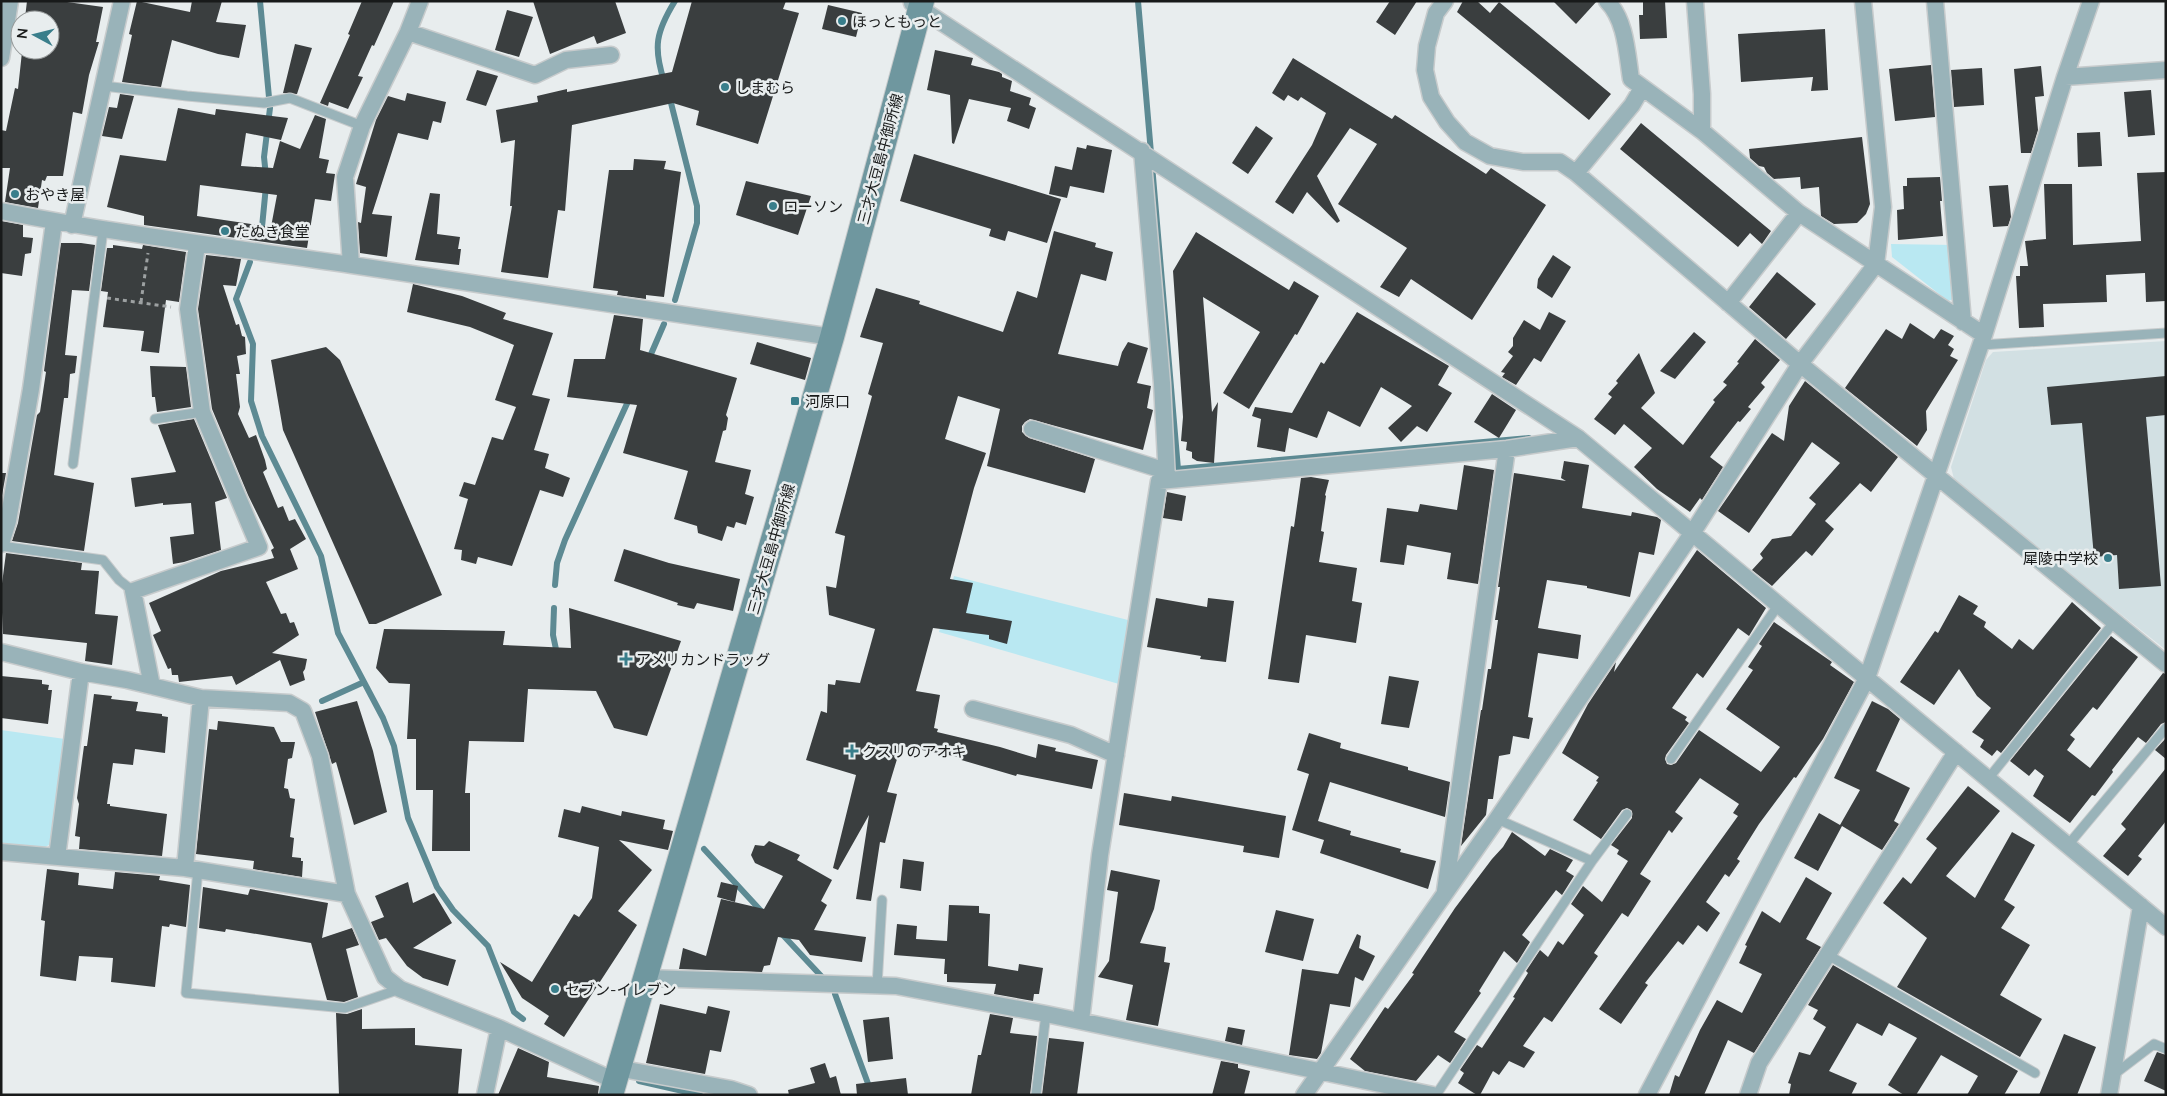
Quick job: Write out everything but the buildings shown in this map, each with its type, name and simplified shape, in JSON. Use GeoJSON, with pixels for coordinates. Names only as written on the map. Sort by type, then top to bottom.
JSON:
{"type":"FeatureCollection","features":[{"type":"Feature","properties":{"kind":"main road","name":"三才大豆島中御所線"},"geometry":{"type":"LineString","coordinates":[[614,1081],[646,978],[832,337],[917,4]]}},
{"type":"Feature","properties":{"kind":"street"},"geometry":{"type":"LineString","coordinates":[[1,58],[10,1]]}},
{"type":"Feature","properties":{"kind":"street"},"geometry":{"type":"LineString","coordinates":[[72,225],[122,1]]}},
{"type":"Feature","properties":{"kind":"street"},"geometry":{"type":"LineString","coordinates":[[351,265],[345,177],[362,126],[408,32],[420,1]]}},
{"type":"Feature","properties":{"kind":"street"},"geometry":{"type":"LineString","coordinates":[[1445,1],[1436,13],[1427,46],[1425,70],[1431,97],[1447,122],[1465,142],[1490,156],[1523,162],[1560,162],[1576,173],[1800,364],[2166,664]]}},
{"type":"Feature","properties":{"kind":"street"},"geometry":{"type":"LineString","coordinates":[[1607,1],[1623,32],[1630,79],[1702,131],[1799,213],[1963,322],[1982,340]]}},
{"type":"Feature","properties":{"kind":"street"},"geometry":{"type":"LineString","coordinates":[[1695,1],[1702,94],[1702,131]]}},
{"type":"Feature","properties":{"kind":"street"},"geometry":{"type":"LineString","coordinates":[[1304,1095],[1497,819],[1692,532],[1800,364],[1876,264],[1883,207],[1863,1]]}},
{"type":"Feature","properties":{"kind":"street"},"geometry":{"type":"LineString","coordinates":[[1935,1],[1963,322]]}},
{"type":"Feature","properties":{"kind":"street"},"geometry":{"type":"LineString","coordinates":[[1647,1095],[1867,678],[1982,340],[2091,1]]}},
{"type":"Feature","properties":{"kind":"street"},"geometry":{"type":"LineString","coordinates":[[917,4],[1578,438],[2141,906],[2164,921]]}},
{"type":"Feature","properties":{"kind":"street"},"geometry":{"type":"LineString","coordinates":[[408,32],[535,75],[566,60],[611,54]]}},
{"type":"Feature","properties":{"kind":"street"},"geometry":{"type":"LineString","coordinates":[[2065,77],[2166,70]]}},
{"type":"Feature","properties":{"kind":"street"},"geometry":{"type":"LineString","coordinates":[[1576,173],[1632,105],[1642,88]]}},
{"type":"Feature","properties":{"kind":"street"},"geometry":{"type":"LineString","coordinates":[[1142,151],[1162,383],[1166,476]]}},
{"type":"Feature","properties":{"kind":"street"},"geometry":{"type":"LineString","coordinates":[[1,211],[54,222],[197,245],[351,265],[832,337]]}},
{"type":"Feature","properties":{"kind":"street"},"geometry":{"type":"LineString","coordinates":[[1728,303],[1799,213]]}},
{"type":"Feature","properties":{"kind":"street"},"geometry":{"type":"LineString","coordinates":[[1,545],[8,522],[31,389],[54,222]]}},
{"type":"Feature","properties":{"kind":"street"},"geometry":{"type":"LineString","coordinates":[[152,686],[133,591],[259,547],[202,412],[188,309],[197,245]]}},
{"type":"Feature","properties":{"kind":"street"},"geometry":{"type":"LineString","coordinates":[[1032,429],[1166,476],[1507,449],[1578,438]]}},
{"type":"Feature","properties":{"kind":"street"},"geometry":{"type":"LineString","coordinates":[[1445,893],[1507,449]]}},
{"type":"Feature","properties":{"kind":"street"},"geometry":{"type":"LineString","coordinates":[[1081,1022],[1100,854],[1159,481],[1166,476]]}},
{"type":"Feature","properties":{"kind":"street"},"geometry":{"type":"LineString","coordinates":[[1,652],[201,698],[289,703],[303,711],[320,756],[347,894],[385,976],[400,989],[499,1028],[614,1081],[731,1089],[749,1095]]}},
{"type":"Feature","properties":{"kind":"street"},"geometry":{"type":"LineString","coordinates":[[57,857],[82,672]]}},
{"type":"Feature","properties":{"kind":"street"},"geometry":{"type":"LineString","coordinates":[[191,869],[201,698]]}},
{"type":"Feature","properties":{"kind":"street"},"geometry":{"type":"LineString","coordinates":[[972,709],[1071,735],[1116,756]]}},
{"type":"Feature","properties":{"kind":"street"},"geometry":{"type":"LineString","coordinates":[[1748,1095],[1759,1063],[1956,752]]}},
{"type":"Feature","properties":{"kind":"street"},"geometry":{"type":"LineString","coordinates":[[1,852],[191,869],[347,894]]}},
{"type":"Feature","properties":{"kind":"street"},"geometry":{"type":"LineString","coordinates":[[2109,1095],[2141,906]]}},
{"type":"Feature","properties":{"kind":"street"},"geometry":{"type":"LineString","coordinates":[[646,978],[896,986],[1046,1014],[1434,1095]]}},
{"type":"Feature","properties":{"kind":"street"},"geometry":{"type":"LineString","coordinates":[[485,1095],[499,1028]]}},
{"type":"Feature","properties":{"kind":"lane"},"geometry":{"type":"LineString","coordinates":[[104,86],[269,103],[290,98],[362,126]]}},
{"type":"Feature","properties":{"kind":"lane"},"geometry":{"type":"LineString","coordinates":[[73,464],[102,230]]}},
{"type":"Feature","properties":{"kind":"lane"},"geometry":{"type":"LineString","coordinates":[[1982,340],[2166,333]]}},
{"type":"Feature","properties":{"kind":"lane"},"geometry":{"type":"LineString","coordinates":[[155,419],[202,412]]}},
{"type":"Feature","properties":{"kind":"lane"},"geometry":{"type":"LineString","coordinates":[[1,545],[103,560],[119,580],[133,591]]}},
{"type":"Feature","properties":{"kind":"lane"},"geometry":{"type":"LineString","coordinates":[[1671,759],[1779,604]]}},
{"type":"Feature","properties":{"kind":"lane"},"geometry":{"type":"LineString","coordinates":[[1988,779],[2115,621]]}},
{"type":"Feature","properties":{"kind":"lane"},"geometry":{"type":"LineString","coordinates":[[2068,845],[2166,728]]}},
{"type":"Feature","properties":{"kind":"lane"},"geometry":{"type":"LineString","coordinates":[[1434,1095],[1592,861],[1627,814]]}},
{"type":"Feature","properties":{"kind":"lane"},"geometry":{"type":"LineString","coordinates":[[1497,819],[1592,861]]}},
{"type":"Feature","properties":{"kind":"lane"},"geometry":{"type":"LineString","coordinates":[[191,869],[186,993],[345,1008],[400,989]]}},
{"type":"Feature","properties":{"kind":"lane"},"geometry":{"type":"LineString","coordinates":[[877,986],[882,900]]}},
{"type":"Feature","properties":{"kind":"lane"},"geometry":{"type":"LineString","coordinates":[[1828,955],[2035,1073]]}},
{"type":"Feature","properties":{"kind":"lane"},"geometry":{"type":"LineString","coordinates":[[1036,1095],[1046,1014]]}},
{"type":"Feature","properties":{"kind":"lane"},"geometry":{"type":"LineString","coordinates":[[2112,1076],[2154,1044],[2166,1049]]}},
{"type":"Feature","properties":{"kind":"path"},"geometry":{"type":"LineString","coordinates":[[141,302],[150,237]]}},
{"type":"Feature","properties":{"kind":"path"},"geometry":{"type":"LineString","coordinates":[[94,296],[188,309]]}},
{"type":"Feature","properties":{"kind":"shaded area"},"geometry":{"type":"Polygon","coordinates":[[[1891,244],[1954,245],[1957,298],[1948,301],[1892,257],[1891,244]]]}},
{"type":"Feature","properties":{"kind":"shaded area","name":"犀陵中学校"},"geometry":{"type":"Polygon","coordinates":[[[2166,341],[2166,650],[1955,483],[1951,467],[1986,360],[1993,352],[2166,341]]]}},
{"type":"Feature","properties":{"kind":"shaded area"},"geometry":{"type":"Polygon","coordinates":[[[954,576],[1132,621],[1119,684],[939,632],[954,576]]]}},
{"type":"Feature","properties":{"kind":"shaded area"},"geometry":{"type":"Polygon","coordinates":[[[1,730],[65,739],[52,843],[42,849],[1,845],[1,730]]]}},
{"type":"Feature","properties":{"kind":"waterway"},"geometry":{"type":"LineString","coordinates":[[260,1],[270,108],[264,157],[266,176]]}},
{"type":"Feature","properties":{"kind":"waterway"},"geometry":{"type":"LineString","coordinates":[[664,81],[658,59],[658,40],[660,31],[675,1]]}},
{"type":"Feature","properties":{"kind":"waterway"},"geometry":{"type":"LineString","coordinates":[[1138,1],[1178,469],[1529,438]]}},
{"type":"Feature","properties":{"kind":"waterway"},"geometry":{"type":"LineString","coordinates":[[669,95],[697,206],[697,223],[675,300]]}},
{"type":"Feature","properties":{"kind":"waterway"},"geometry":{"type":"LineString","coordinates":[[262,227],[266,186]]}},
{"type":"Feature","properties":{"kind":"waterway"},"geometry":{"type":"LineString","coordinates":[[250,262],[236,299],[253,344],[251,401],[262,436],[321,556],[338,633],[383,718],[394,746],[408,818],[437,887],[453,910],[488,946],[514,1012],[523,1019]]}},
{"type":"Feature","properties":{"kind":"waterway"},"geometry":{"type":"LineString","coordinates":[[648,361],[664,324]]}},
{"type":"Feature","properties":{"kind":"waterway"},"geometry":{"type":"LineString","coordinates":[[555,585],[557,563],[565,540],[630,397]]}},
{"type":"Feature","properties":{"kind":"waterway"},"geometry":{"type":"LineString","coordinates":[[554,608],[553,635],[557,654]]}},
{"type":"Feature","properties":{"kind":"waterway"},"geometry":{"type":"LineString","coordinates":[[322,701],[364,682]]}},
{"type":"Feature","properties":{"kind":"waterway"},"geometry":{"type":"LineString","coordinates":[[704,849],[763,913]]}},
{"type":"Feature","properties":{"kind":"waterway"},"geometry":{"type":"LineString","coordinates":[[781,933],[823,978]]}},
{"type":"Feature","properties":{"kind":"waterway"},"geometry":{"type":"LineString","coordinates":[[835,994],[870,1089]]}},
{"type":"Feature","properties":{"kind":"waterway"},"geometry":{"type":"LineString","coordinates":[[639,1081],[700,1095]]}},
{"type":"Feature","properties":{"kind":"place","name":"ほっともっと"},"geometry":{"type":"Point","coordinates":[842,21]}},
{"type":"Feature","properties":{"kind":"place","name":"しまむら"},"geometry":{"type":"Point","coordinates":[725,87]}},
{"type":"Feature","properties":{"kind":"place","name":"おやき屋"},"geometry":{"type":"Point","coordinates":[15,194]}},
{"type":"Feature","properties":{"kind":"place","name":"ローソン"},"geometry":{"type":"Point","coordinates":[773,206]}},
{"type":"Feature","properties":{"kind":"place","name":"たぬき食堂"},"geometry":{"type":"Point","coordinates":[225,231]}},
{"type":"Feature","properties":{"kind":"place","name":"河原口"},"geometry":{"type":"Point","coordinates":[795,401]}},
{"type":"Feature","properties":{"kind":"place","name":"犀陵中学校"},"geometry":{"type":"Point","coordinates":[2108,558]}},
{"type":"Feature","properties":{"kind":"place","name":"アメリカンドラッグ"},"geometry":{"type":"Point","coordinates":[626,659]}},
{"type":"Feature","properties":{"kind":"place","name":"クスリのアオキ"},"geometry":{"type":"Point","coordinates":[852,751]}},
{"type":"Feature","properties":{"kind":"place","name":"セブン-イレブン"},"geometry":{"type":"Point","coordinates":[555,989]}}]}
